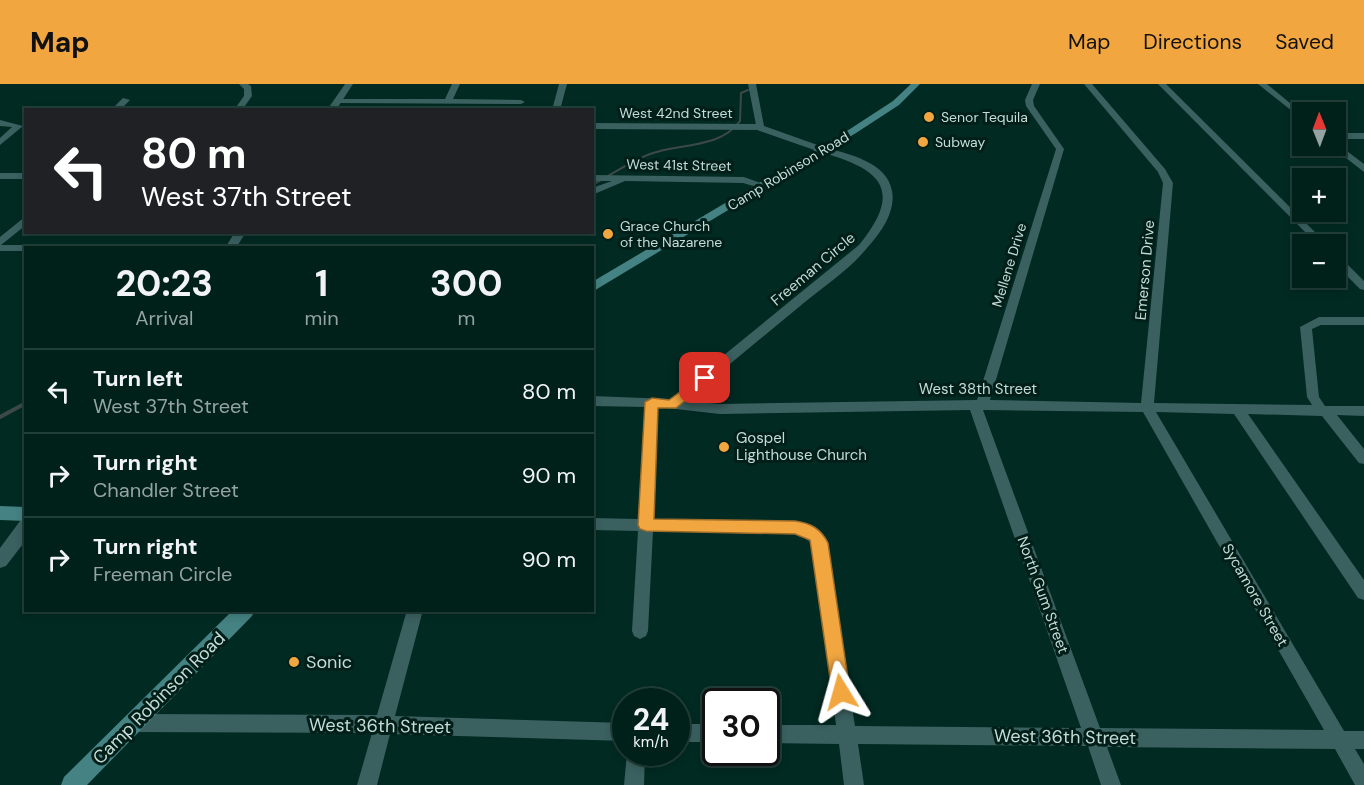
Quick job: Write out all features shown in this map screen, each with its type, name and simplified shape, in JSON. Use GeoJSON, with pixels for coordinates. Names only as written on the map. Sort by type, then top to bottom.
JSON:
{"type":"FeatureCollection","features":[{"type":"Feature","properties":{"kind":"main road","name":"Camp Robinson Road"},"geometry":{"type":"LineString","coordinates":[[594,287],[823,150],[896,103],[916,84]]}},
{"type":"Feature","properties":{"kind":"main road"},"geometry":{"type":"LineString","coordinates":[[0,513],[24,514]]}},
{"type":"Feature","properties":{"kind":"main road","name":"Camp Robinson Road"},"geometry":{"type":"LineString","coordinates":[[74,784],[244,612]]}},
{"type":"Feature","properties":{"kind":"street"},"geometry":{"type":"LineString","coordinates":[[332,108],[349,84]]}},
{"type":"Feature","properties":{"kind":"street"},"geometry":{"type":"LineString","coordinates":[[448,101],[456,84]]}},
{"type":"Feature","properties":{"kind":"street"},"geometry":{"type":"LineString","coordinates":[[556,108],[562,84]]}},
{"type":"Feature","properties":{"kind":"street"},"geometry":{"type":"LineString","coordinates":[[752,84],[759,127],[769,133],[823,150]]}},
{"type":"Feature","properties":{"kind":"street","name":"Mellene Drive"},"geometry":{"type":"LineString","coordinates":[[978,405],[1059,149],[1030,106],[1029,100],[1036,84]]}},
{"type":"Feature","properties":{"kind":"street","name":"Emerson Drive"},"geometry":{"type":"LineString","coordinates":[[1088,84],[1165,176],[1168,188],[1147,408]]}},
{"type":"Feature","properties":{"kind":"street"},"geometry":{"type":"LineString","coordinates":[[1162,84],[1312,234]]}},
{"type":"Feature","properties":{"kind":"street"},"geometry":{"type":"LineString","coordinates":[[1262,84],[1292,109]]}},
{"type":"Feature","properties":{"kind":"street"},"geometry":{"type":"LineString","coordinates":[[239,108],[248,96],[248,88],[244,85]]}},
{"type":"Feature","properties":{"kind":"street"},"geometry":{"type":"LineString","coordinates":[[117,108],[126,100]]}},
{"type":"Feature","properties":{"kind":"street"},"geometry":{"type":"LineString","coordinates":[[337,101],[448,101],[478,106],[521,102]]}},
{"type":"Feature","properties":{"kind":"street"},"geometry":{"type":"LineString","coordinates":[[0,123],[19,126],[0,142]]}},
{"type":"Feature","properties":{"kind":"street","name":"West 42nd Street"},"geometry":{"type":"LineString","coordinates":[[594,126],[759,127]]}},
{"type":"Feature","properties":{"kind":"street"},"geometry":{"type":"LineString","coordinates":[[1346,136],[1364,136]]}},
{"type":"Feature","properties":{"kind":"street","name":"Freeman Circle"},"geometry":{"type":"LineString","coordinates":[[672,405],[855,255],[878,228],[887,202],[886,187],[882,177],[863,164],[823,150]]}},
{"type":"Feature","properties":{"kind":"street"},"geometry":{"type":"LineString","coordinates":[[1346,154],[1364,169]]}},
{"type":"Feature","properties":{"kind":"street"},"geometry":{"type":"LineString","coordinates":[[0,176],[24,176]]}},
{"type":"Feature","properties":{"kind":"street","name":"West 41st Street"},"geometry":{"type":"LineString","coordinates":[[596,178],[744,180],[764,186]]}},
{"type":"Feature","properties":{"kind":"street"},"geometry":{"type":"LineString","coordinates":[[594,191],[620,178]]}},
{"type":"Feature","properties":{"kind":"street"},"geometry":{"type":"LineString","coordinates":[[0,242],[24,221]]}},
{"type":"Feature","properties":{"kind":"street"},"geometry":{"type":"LineString","coordinates":[[0,248],[24,248]]}},
{"type":"Feature","properties":{"kind":"street"},"geometry":{"type":"LineString","coordinates":[[1346,269],[1364,287]]}},
{"type":"Feature","properties":{"kind":"street"},"geometry":{"type":"LineString","coordinates":[[1364,321],[1319,321],[1306,327],[1313,397],[1364,459]]}},
{"type":"Feature","properties":{"kind":"street","name":"West 38th Street"},"geometry":{"type":"LineString","coordinates":[[594,400],[720,408],[978,405],[1364,411]]}},
{"type":"Feature","properties":{"kind":"street"},"geometry":{"type":"LineString","coordinates":[[640,631],[652,402]]}},
{"type":"Feature","properties":{"kind":"street","name":"North Gum Street"},"geometry":{"type":"LineString","coordinates":[[978,405],[1112,785]]}},
{"type":"Feature","properties":{"kind":"street","name":"Sycamore Street"},"geometry":{"type":"LineString","coordinates":[[1147,408],[1364,782]]}},
{"type":"Feature","properties":{"kind":"street"},"geometry":{"type":"LineString","coordinates":[[1238,410],[1364,593]]}},
{"type":"Feature","properties":{"kind":"street"},"geometry":{"type":"LineString","coordinates":[[594,524],[795,527],[811,532],[820,543],[854,785]]}},
{"type":"Feature","properties":{"kind":"street"},"geometry":{"type":"LineString","coordinates":[[0,561],[24,529]]}},
{"type":"Feature","properties":{"kind":"street"},"geometry":{"type":"LineString","coordinates":[[367,785],[414,612]]}},
{"type":"Feature","properties":{"kind":"street","name":"West 36th Street"},"geometry":{"type":"LineString","coordinates":[[135,723],[612,732]]}},
{"type":"Feature","properties":{"kind":"street","name":"West 36th Street"},"geometry":{"type":"LineString","coordinates":[[780,734],[1364,740]]}},
{"type":"Feature","properties":{"kind":"street"},"geometry":{"type":"LineString","coordinates":[[634,785],[635,766]]}},
{"type":"Feature","properties":{"kind":"waterway"},"geometry":{"type":"LineString","coordinates":[[594,184],[650,154],[710,141],[732,130],[740,121],[741,93],[748,90]]}},
{"type":"Feature","properties":{"kind":"waterway"},"geometry":{"type":"LineString","coordinates":[[0,417],[24,404]]}},
{"type":"Feature","properties":{"kind":"place","name":"Senor Tequila"},"geometry":{"type":"Point","coordinates":[929,117]}},
{"type":"Feature","properties":{"kind":"place","name":"Subway"},"geometry":{"type":"Point","coordinates":[923,142]}},
{"type":"Feature","properties":{"kind":"place","name":"Grace Church of the Nazarene"},"geometry":{"type":"Point","coordinates":[608,234]}},
{"type":"Feature","properties":{"kind":"place","name":"Gospel Lighthouse Church"},"geometry":{"type":"Point","coordinates":[724,447]}},
{"type":"Feature","properties":{"kind":"place","name":"Sonic"},"geometry":{"type":"Point","coordinates":[294,662]}},
{"type":"Feature","properties":{"kind":"route"},"geometry":{"type":"LineString","coordinates":[[705,378],[672,405],[652,402],[646,525],[795,527],[816,536],[820,543],[841,692]]}}]}
